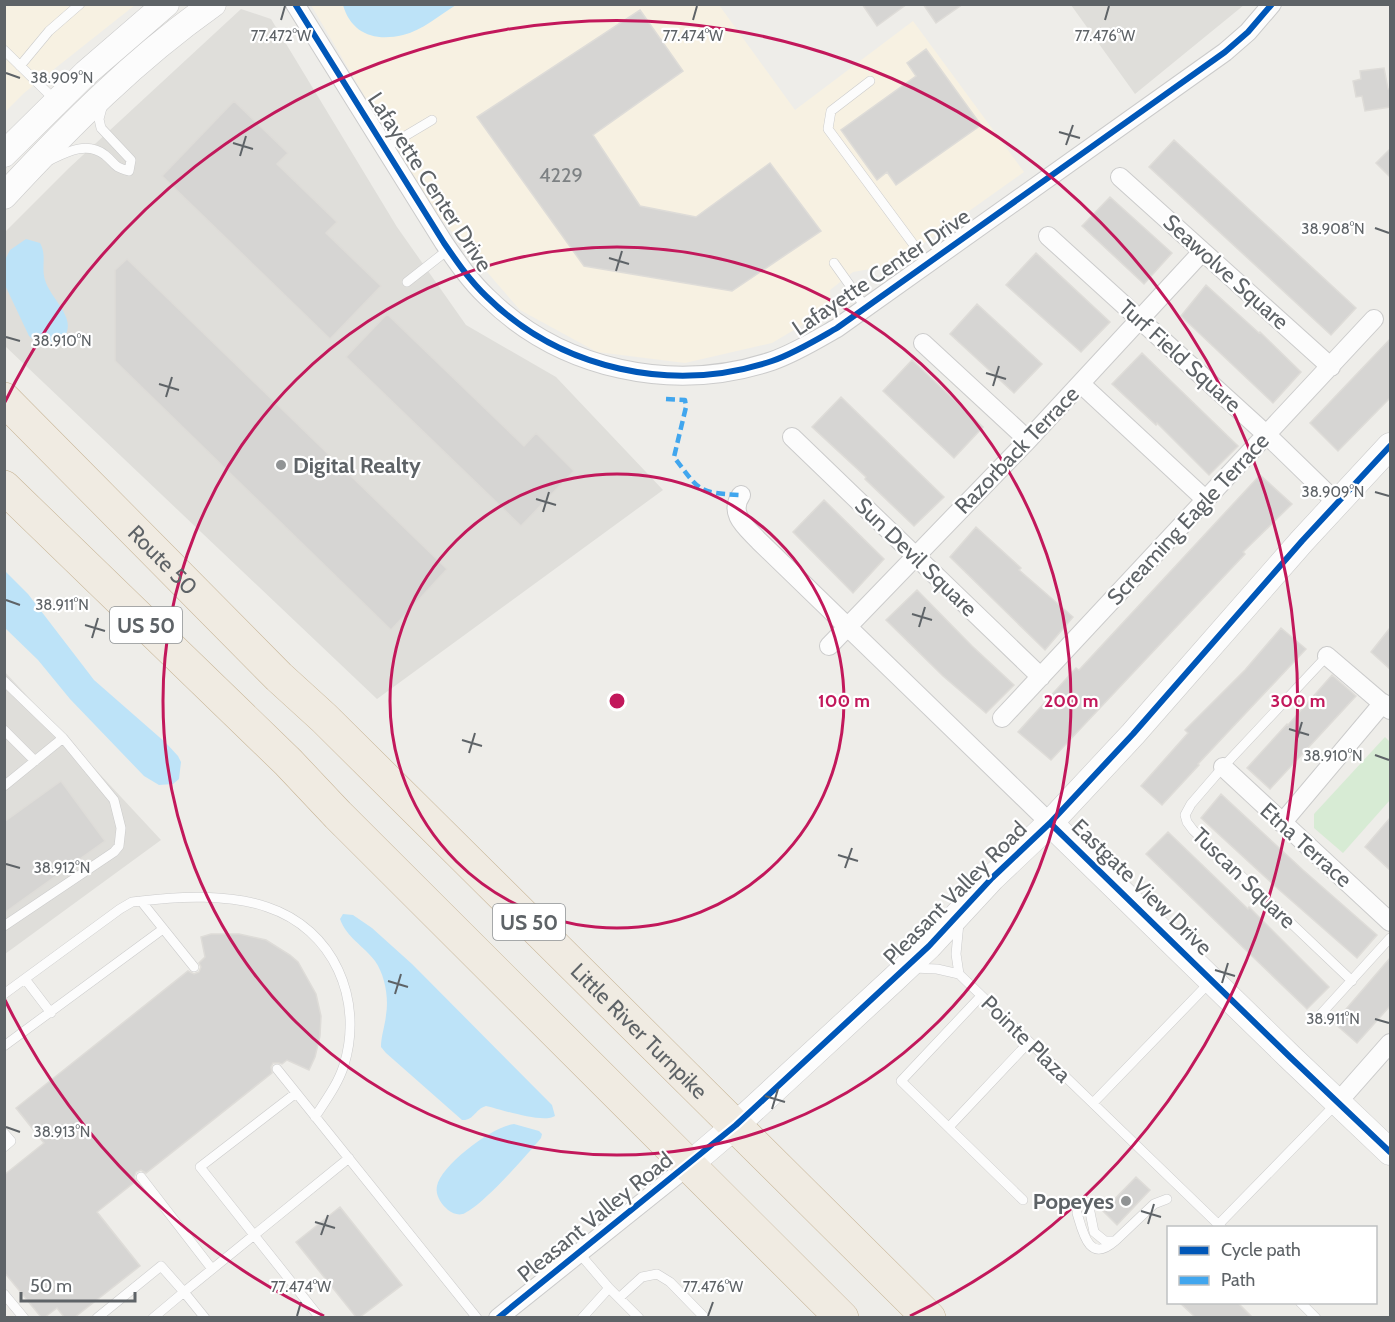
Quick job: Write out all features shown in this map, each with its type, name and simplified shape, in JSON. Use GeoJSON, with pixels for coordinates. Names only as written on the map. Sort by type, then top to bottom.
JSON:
{"type":"FeatureCollection","features":[{"type":"Feature","properties":{"kind":"highway","name":"Route 50"},"geometry":{"type":"LineString","coordinates":[[4,399],[279,677],[324,718]]}},
{"type":"Feature","properties":{"kind":"highway","name":"US 50"},"geometry":{"type":"LineString","coordinates":[[4,487],[288,762],[346,824],[842,1317]]}},
{"type":"Feature","properties":{"kind":"highway","name":"Little River Turnpike"},"geometry":{"type":"LineString","coordinates":[[324,718],[929,1317]]}},
{"type":"Feature","properties":{"kind":"street"},"geometry":{"type":"LineString","coordinates":[[4,154],[126,36],[165,4]]}},
{"type":"Feature","properties":{"kind":"street"},"geometry":{"type":"LineString","coordinates":[[4,196],[107,90],[153,49],[213,4]]}},
{"type":"Feature","properties":{"kind":"street","name":"Lafayette Center Drive"},"geometry":{"type":"LineString","coordinates":[[295,4],[449,249],[486,297],[529,331],[565,351],[591,361],[647,374],[674,376],[717,374],[745,369],[799,350],[837,328],[1225,52],[1248,32],[1272,4]]}},
{"type":"Feature","properties":{"kind":"street","name":"Seawolve Square"},"geometry":{"type":"LineString","coordinates":[[1120,177],[1331,367]]}},
{"type":"Feature","properties":{"kind":"street","name":"Turf Field Square"},"geometry":{"type":"LineString","coordinates":[[1048,236],[1267,435],[1337,503]]}},
{"type":"Feature","properties":{"kind":"street","name":"Razorback Terrace"},"geometry":{"type":"LineString","coordinates":[[829,646],[1028,440],[1202,252]]}},
{"type":"Feature","properties":{"kind":"street","name":"Screaming Eagle Terrace"},"geometry":{"type":"LineString","coordinates":[[1002,718],[1374,319]]}},
{"type":"Feature","properties":{"kind":"street"},"geometry":{"type":"LineString","coordinates":[[923,343],[1028,440]]}},
{"type":"Feature","properties":{"kind":"street"},"geometry":{"type":"LineString","coordinates":[[1081,384],[1206,500]]}},
{"type":"Feature","properties":{"kind":"street","name":"Sun Devil Square"},"geometry":{"type":"LineString","coordinates":[[792,437],[1041,677]]}},
{"type":"Feature","properties":{"kind":"street","name":"Pleasant Valley Road"},"geometry":{"type":"LineString","coordinates":[[498,1317],[736,1125],[905,969],[1050,823],[1133,734],[1390,446]]}},
{"type":"Feature","properties":{"kind":"street","name":"Eastgate View Drive"},"geometry":{"type":"LineString","coordinates":[[741,495],[736,503],[735,511],[745,526],[775,558],[1390,1152]]}},
{"type":"Feature","properties":{"kind":"street"},"geometry":{"type":"LineString","coordinates":[[1282,824],[1387,706],[1327,656]]}},
{"type":"Feature","properties":{"kind":"street","name":"Etna Terrace"},"geometry":{"type":"LineString","coordinates":[[1222,767],[1282,824],[1388,914]]}},
{"type":"Feature","properties":{"kind":"street"},"geometry":{"type":"LineString","coordinates":[[1338,1102],[1390,1043]]}},
{"type":"Feature","properties":{"kind":"lane"},"geometry":{"type":"LineString","coordinates":[[20,66],[49,31],[80,4]]}},
{"type":"Feature","properties":{"kind":"lane"},"geometry":{"type":"LineString","coordinates":[[4,50],[57,101]]}},
{"type":"Feature","properties":{"kind":"lane"},"geometry":{"type":"LineString","coordinates":[[870,81],[831,111],[828,129],[928,264]]}},
{"type":"Feature","properties":{"kind":"lane"},"geometry":{"type":"LineString","coordinates":[[30,169],[76,148],[95,150],[105,155],[114,166],[129,171],[131,160],[101,128],[99,119],[107,90]]}},
{"type":"Feature","properties":{"kind":"lane"},"geometry":{"type":"LineString","coordinates":[[385,148],[432,120]]}},
{"type":"Feature","properties":{"kind":"lane"},"geometry":{"type":"LineString","coordinates":[[407,282],[449,249]]}},
{"type":"Feature","properties":{"kind":"lane"},"geometry":{"type":"LineString","coordinates":[[834,263],[866,308]]}},
{"type":"Feature","properties":{"kind":"lane","name":"Tuscan Square"},"geometry":{"type":"LineString","coordinates":[[1327,656],[1222,767],[1187,809],[1185,815],[1187,822],[1352,981]]}},
{"type":"Feature","properties":{"kind":"lane"},"geometry":{"type":"LineString","coordinates":[[4,681],[63,738],[114,800],[121,828],[119,846],[114,852],[4,927]]}},
{"type":"Feature","properties":{"kind":"lane"},"geometry":{"type":"LineString","coordinates":[[4,730],[35,761]]}},
{"type":"Feature","properties":{"kind":"lane"},"geometry":{"type":"LineString","coordinates":[[4,786],[63,738]]}},
{"type":"Feature","properties":{"kind":"lane"},"geometry":{"type":"LineString","coordinates":[[4,993],[132,902],[164,898],[239,900],[291,917],[322,943],[338,970],[348,997],[351,1024],[344,1066],[336,1085],[315,1116]]}},
{"type":"Feature","properties":{"kind":"lane"},"geometry":{"type":"LineString","coordinates":[[141,901],[194,967]]}},
{"type":"Feature","properties":{"kind":"lane"},"geometry":{"type":"LineString","coordinates":[[905,969],[937,969],[959,974],[956,954],[961,913]]}},
{"type":"Feature","properties":{"kind":"lane"},"geometry":{"type":"LineString","coordinates":[[4,1046],[163,929]]}},
{"type":"Feature","properties":{"kind":"lane"},"geometry":{"type":"LineString","coordinates":[[1320,1015],[1390,938]]}},
{"type":"Feature","properties":{"kind":"lane","name":"Pointe Plaza"},"geometry":{"type":"LineString","coordinates":[[959,974],[1221,1226],[1338,1102]]}},
{"type":"Feature","properties":{"kind":"lane"},"geometry":{"type":"LineString","coordinates":[[25,979],[51,1013]]}},
{"type":"Feature","properties":{"kind":"lane"},"geometry":{"type":"LineString","coordinates":[[1093,1103],[1211,980]]}},
{"type":"Feature","properties":{"kind":"lane"},"geometry":{"type":"LineString","coordinates":[[981,996],[901,1080],[1023,1200]]}},
{"type":"Feature","properties":{"kind":"lane"},"geometry":{"type":"LineString","coordinates":[[949,1127],[1029,1042]]}},
{"type":"Feature","properties":{"kind":"lane"},"geometry":{"type":"LineString","coordinates":[[277,1069],[477,1317]]}},
{"type":"Feature","properties":{"kind":"lane"},"geometry":{"type":"LineString","coordinates":[[296,1093],[200,1167],[320,1317]]}},
{"type":"Feature","properties":{"kind":"lane"},"geometry":{"type":"LineString","coordinates":[[4,1133],[11,1141],[4,1147]]}},
{"type":"Feature","properties":{"kind":"lane"},"geometry":{"type":"LineString","coordinates":[[153,1317],[349,1158]]}},
{"type":"Feature","properties":{"kind":"lane"},"geometry":{"type":"LineString","coordinates":[[141,1177],[212,1269]]}},
{"type":"Feature","properties":{"kind":"lane"},"geometry":{"type":"LineString","coordinates":[[1077,1213],[1085,1240],[1099,1250],[1107,1248],[1154,1204],[1167,1198]]}},
{"type":"Feature","properties":{"kind":"lane"},"geometry":{"type":"LineString","coordinates":[[1088,1202],[1094,1232],[1105,1241],[1115,1241]]}},
{"type":"Feature","properties":{"kind":"lane"},"geometry":{"type":"LineString","coordinates":[[579,1253],[618,1298],[639,1317]]}},
{"type":"Feature","properties":{"kind":"lane"},"geometry":{"type":"LineString","coordinates":[[97,1317],[161,1266],[205,1317]]}},
{"type":"Feature","properties":{"kind":"lane"},"geometry":{"type":"LineString","coordinates":[[618,1298],[642,1276],[657,1274],[670,1282],[705,1317]]}},
{"type":"Feature","properties":{"kind":"lane"},"geometry":{"type":"LineString","coordinates":[[587,1316],[609,1288]]}},
{"type":"Feature","properties":{"kind":"lane"},"geometry":{"type":"LineString","coordinates":[[4,1294],[24,1317]]}},
{"type":"Feature","properties":{"kind":"lane"},"geometry":{"type":"LineString","coordinates":[[1302,1304],[1316,1317]]}},
{"type":"Feature","properties":{"kind":"shaded area"},"geometry":{"type":"Polygon","coordinates":[[[5,5],[135,5],[24,93],[5,112],[5,5]]]}},
{"type":"Feature","properties":{"kind":"shaded area"},"geometry":{"type":"Polygon","coordinates":[[[311,5],[719,5],[795,110],[913,21],[1024,172],[893,265],[853,272],[830,290],[831,308],[772,343],[685,363],[597,352],[520,310],[428,204],[311,5]]]}},
{"type":"Feature","properties":{"kind":"shaded area"},"geometry":{"type":"Polygon","coordinates":[[[1071,5],[1244,5],[1135,94],[1071,5]]]}},
{"type":"Feature","properties":{"kind":"shaded area"},"geometry":{"type":"Polygon","coordinates":[[[241,9],[271,19],[397,227],[466,325],[556,377],[663,490],[377,699],[5,346],[4,233],[69,168],[241,9]]]}},
{"type":"Feature","properties":{"kind":"shaded area"},"geometry":{"type":"Polygon","coordinates":[[[4,671],[161,840],[5,954],[4,954],[4,671]]]}},
{"type":"Feature","properties":{"kind":"green space"},"geometry":{"type":"Polygon","coordinates":[[[1385,737],[1390,742],[1390,800],[1343,853],[1314,828],[1314,814],[1385,737]]]}},
{"type":"Feature","properties":{"kind":"water"},"geometry":{"type":"Polygon","coordinates":[[[343,4],[456,5],[417,30],[403,35],[383,37],[373,36],[358,29],[347,15],[343,4]]]}},
{"type":"Feature","properties":{"kind":"water"},"geometry":{"type":"Polygon","coordinates":[[[26,239],[40,243],[45,280],[67,321],[68,329],[64,338],[55,346],[41,344],[29,336],[4,283],[5,260],[10,250],[26,239]]]}},
{"type":"Feature","properties":{"kind":"water"},"geometry":{"type":"Polygon","coordinates":[[[5,571],[28,594],[94,680],[178,756],[181,762],[179,779],[173,784],[159,785],[144,776],[70,699],[38,660],[5,628],[5,571]]]}},
{"type":"Feature","properties":{"kind":"water"},"geometry":{"type":"Polygon","coordinates":[[[343,914],[353,915],[372,928],[412,964],[552,1105],[555,1116],[532,1117],[486,1106],[469,1119],[462,1120],[386,1053],[381,1047],[387,1008],[384,980],[375,961],[343,926],[340,919],[343,914]]]}},
{"type":"Feature","properties":{"kind":"water"},"geometry":{"type":"Polygon","coordinates":[[[514,1124],[539,1131],[542,1134],[541,1138],[505,1179],[473,1208],[461,1214],[448,1210],[437,1193],[441,1177],[458,1158],[481,1139],[505,1126],[514,1124]]]}},
{"type":"Feature","properties":{"kind":"building"},"geometry":{"type":"Polygon","coordinates":[[[862,4],[907,4],[877,26],[862,4]]]}},
{"type":"Feature","properties":{"kind":"building"},"geometry":{"type":"Polygon","coordinates":[[[923,4],[963,4],[936,23],[923,4]]]}},
{"type":"Feature","properties":{"kind":"building"},"geometry":{"type":"Polygon","coordinates":[[[640,10],[683,71],[593,135],[640,206],[696,217],[770,163],[821,231],[732,291],[584,266],[477,117],[640,10]]]}},
{"type":"Feature","properties":{"kind":"building"},"geometry":{"type":"Polygon","coordinates":[[[926,49],[981,125],[896,185],[887,172],[877,180],[841,130],[916,76],[907,63],[926,49]]]}},
{"type":"Feature","properties":{"kind":"building"},"geometry":{"type":"Polygon","coordinates":[[[1384,68],[1388,89],[1390,89],[1390,107],[1365,111],[1362,96],[1356,97],[1353,81],[1361,79],[1360,71],[1384,68]]]}},
{"type":"Feature","properties":{"kind":"building"},"geometry":{"type":"Polygon","coordinates":[[[234,101],[288,153],[277,164],[337,222],[326,233],[381,286],[330,339],[162,176],[234,101]]]}},
{"type":"Feature","properties":{"kind":"building"},"geometry":{"type":"Polygon","coordinates":[[[1174,140],[1356,308],[1331,335],[1149,167],[1174,140]]]}},
{"type":"Feature","properties":{"kind":"building"},"geometry":{"type":"Polygon","coordinates":[[[1390,149],[1390,177],[1376,163],[1390,149]]]}},
{"type":"Feature","properties":{"kind":"building"},"geometry":{"type":"Polygon","coordinates":[[[1110,197],[1172,253],[1144,284],[1082,226],[1110,197]]]}},
{"type":"Feature","properties":{"kind":"building"},"geometry":{"type":"Polygon","coordinates":[[[1036,253],[1110,322],[1081,352],[1006,285],[1036,253]]]}},
{"type":"Feature","properties":{"kind":"building","name":"Digital Realty"},"geometry":{"type":"Polygon","coordinates":[[[127,259],[447,569],[391,630],[115,361],[115,270],[127,259]]]}},
{"type":"Feature","properties":{"kind":"building"},"geometry":{"type":"Polygon","coordinates":[[[1206,285],[1260,332],[1301,372],[1273,403],[1181,316],[1206,285]]]}},
{"type":"Feature","properties":{"kind":"building"},"geometry":{"type":"Polygon","coordinates":[[[977,304],[1042,364],[1014,393],[950,334],[977,304]]]}},
{"type":"Feature","properties":{"kind":"building"},"geometry":{"type":"Polygon","coordinates":[[[387,314],[524,446],[536,433],[574,471],[521,526],[346,357],[387,314]]]}},
{"type":"Feature","properties":{"kind":"building"},"geometry":{"type":"Polygon","coordinates":[[[1390,339],[1390,398],[1338,451],[1310,423],[1390,339]]]}},
{"type":"Feature","properties":{"kind":"building"},"geometry":{"type":"Polygon","coordinates":[[[1142,353],[1238,446],[1209,475],[1157,423],[1156,425],[1112,384],[1142,353]]]}},
{"type":"Feature","properties":{"kind":"building"},"geometry":{"type":"Polygon","coordinates":[[[912,360],[983,427],[954,458],[883,391],[912,360]]]}},
{"type":"Feature","properties":{"kind":"building"},"geometry":{"type":"Polygon","coordinates":[[[841,397],[944,497],[914,526],[812,427],[841,397]]]}},
{"type":"Feature","properties":{"kind":"building"},"geometry":{"type":"Polygon","coordinates":[[[1260,475],[1292,504],[1243,552],[1245,554],[1051,760],[1018,732],[1076,668],[1079,670],[1260,475]]]}},
{"type":"Feature","properties":{"kind":"building"},"geometry":{"type":"Polygon","coordinates":[[[824,500],[884,559],[853,593],[793,532],[824,500]]]}},
{"type":"Feature","properties":{"kind":"building"},"geometry":{"type":"Polygon","coordinates":[[[976,527],[1021,568],[1019,570],[1073,617],[1045,650],[950,557],[976,527]]]}},
{"type":"Feature","properties":{"kind":"building"},"geometry":{"type":"Polygon","coordinates":[[[917,590],[1014,685],[986,713],[943,676],[886,620],[917,590]]]}},
{"type":"Feature","properties":{"kind":"building"},"geometry":{"type":"Polygon","coordinates":[[[1281,628],[1306,649],[1162,805],[1141,786],[1188,733],[1185,730],[1245,670],[1281,628]]]}},
{"type":"Feature","properties":{"kind":"building"},"geometry":{"type":"Polygon","coordinates":[[[1390,628],[1390,669],[1371,652],[1390,628]]]}},
{"type":"Feature","properties":{"kind":"building"},"geometry":{"type":"Polygon","coordinates":[[[1332,675],[1356,696],[1270,789],[1247,768],[1332,675]]]}},
{"type":"Feature","properties":{"kind":"building"},"geometry":{"type":"Polygon","coordinates":[[[61,781],[105,841],[4,913],[4,822],[61,781]]]}},
{"type":"Feature","properties":{"kind":"building"},"geometry":{"type":"Polygon","coordinates":[[[1221,794],[1377,935],[1357,958],[1201,818],[1221,794]]]}},
{"type":"Feature","properties":{"kind":"building"},"geometry":{"type":"Polygon","coordinates":[[[1390,818],[1390,870],[1365,847],[1390,818]]]}},
{"type":"Feature","properties":{"kind":"building"},"geometry":{"type":"Polygon","coordinates":[[[1168,832],[1248,909],[1249,907],[1329,987],[1307,1009],[1146,854],[1168,832]]]}},
{"type":"Feature","properties":{"kind":"building"},"geometry":{"type":"Polygon","coordinates":[[[211,934],[239,934],[266,940],[298,962],[316,994],[321,1016],[320,1036],[315,1057],[309,1070],[287,1060],[282,1064],[273,1063],[272,1073],[146,1173],[141,1170],[136,1172],[134,1177],[136,1181],[97,1212],[140,1266],[75,1317],[64,1317],[57,1308],[45,1317],[41,1317],[4,1272],[4,1175],[44,1143],[16,1108],[188,971],[194,974],[199,972],[201,967],[199,963],[205,957],[201,937],[211,934]]]}},
{"type":"Feature","properties":{"kind":"building"},"geometry":{"type":"Polygon","coordinates":[[[1390,958],[1390,1006],[1357,1043],[1334,1023],[1390,958]]]}},
{"type":"Feature","properties":{"kind":"building","name":"Popeyes"},"geometry":{"type":"Polygon","coordinates":[[[1136,1177],[1150,1190],[1117,1225],[1103,1211],[1136,1177]]]}},
{"type":"Feature","properties":{"kind":"building"},"geometry":{"type":"Polygon","coordinates":[[[340,1207],[402,1285],[360,1317],[356,1317],[296,1242],[340,1207]]]}},
{"type":"Feature","properties":{"kind":"building"},"geometry":{"type":"Polygon","coordinates":[[[1181,1304],[1239,1304],[1252,1317],[1195,1317],[1181,1304]]]}},
{"type":"Feature","properties":{"kind":"marked path"},"geometry":{"type":"LineString","coordinates":[[666,399],[685,400],[686,407],[674,457],[689,477],[707,491],[741,495]]}},
{"type":"Feature","properties":{"kind":"cycle path"},"geometry":{"type":"LineString","coordinates":[[295,4],[444,243],[469,278],[487,297],[516,322],[549,342],[584,358],[620,369],[658,374],[696,375],[734,371],[772,361],[837,328],[1225,52],[1248,32],[1272,4]]}},
{"type":"Feature","properties":{"kind":"cycle path"},"geometry":{"type":"LineString","coordinates":[[498,1318],[736,1125],[929,946],[992,878],[1050,823],[1133,734],[1302,541],[1390,446]]}},
{"type":"Feature","properties":{"kind":"cycle path"},"geometry":{"type":"LineString","coordinates":[[1050,823],[1390,1152]]}},
{"type":"Feature","properties":{"kind":"place","name":"Digital Realty"},"geometry":{"type":"Point","coordinates":[281,465]}},
{"type":"Feature","properties":{"kind":"place","name":"Popeyes"},"geometry":{"type":"Point","coordinates":[1126,1201]}}]}
